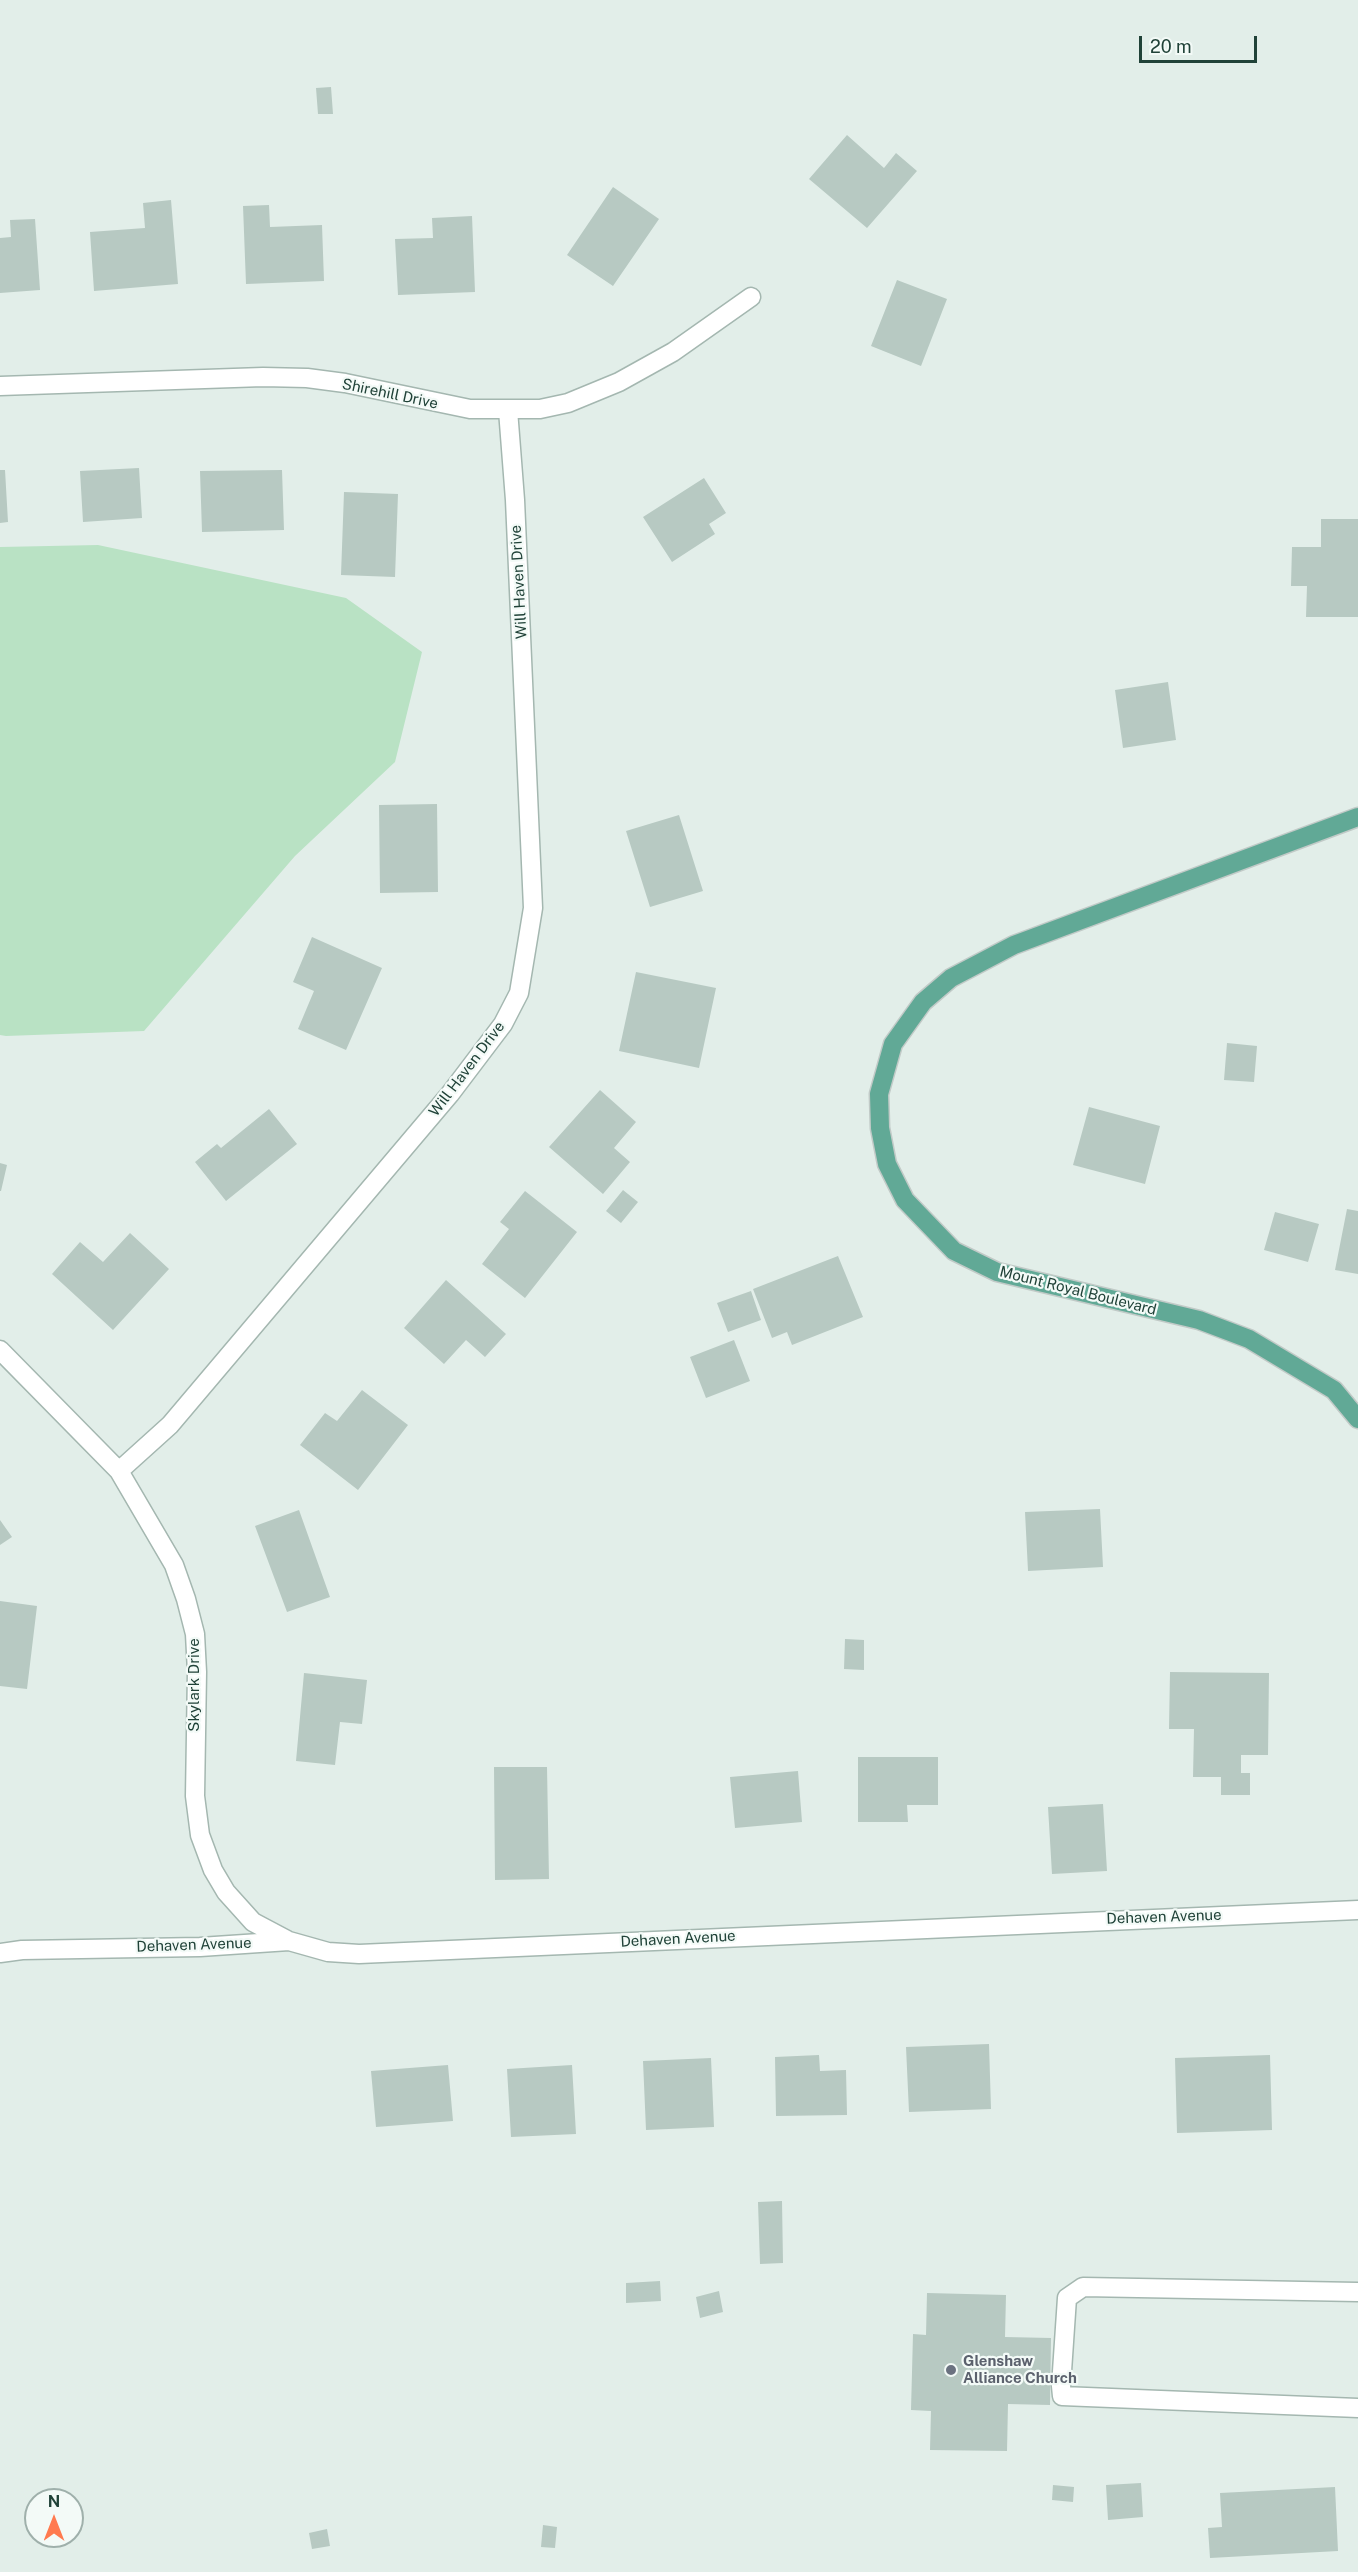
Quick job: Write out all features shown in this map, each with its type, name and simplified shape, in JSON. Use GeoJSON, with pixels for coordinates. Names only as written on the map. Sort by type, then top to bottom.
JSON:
{"type":"FeatureCollection","features":[{"type":"Feature","properties":{"kind":"main road","name":"Mount Royal Boulevard"},"geometry":{"type":"LineString","coordinates":[[1358,817],[1014,945],[951,978],[923,1002],[893,1044],[879,1094],[880,1128],[887,1164],[905,1200],[954,1251],[998,1272],[1199,1320],[1249,1339],[1334,1390],[1358,1419]]}},
{"type":"Feature","properties":{"kind":"street","name":"Shirehill Drive"},"geometry":{"type":"LineString","coordinates":[[0,386],[307,378],[345,383],[470,410],[540,410],[568,403],[619,382],[673,352],[751,297]]}},
{"type":"Feature","properties":{"kind":"street","name":"Will Haven Drive"},"geometry":{"type":"LineString","coordinates":[[119,1471],[170,1425],[450,1094],[503,1024],[519,993],[533,908],[516,512],[508,410]]}},
{"type":"Feature","properties":{"kind":"street","name":"Skylark Drive"},"geometry":{"type":"LineString","coordinates":[[0,1350],[119,1471],[174,1565],[195,1634],[197,1672],[195,1796],[200,1834],[213,1870],[226,1892],[253,1922],[289,1941]]}},
{"type":"Feature","properties":{"kind":"street","name":"Dehaven Avenue"},"geometry":{"type":"LineString","coordinates":[[0,1953],[22,1950],[200,1947],[289,1941],[328,1952],[359,1954],[1358,1910]]}},
{"type":"Feature","properties":{"kind":"street"},"geometry":{"type":"LineString","coordinates":[[1358,2292],[1083,2287],[1067,2298],[1061,2386],[1062,2396],[1358,2408]]}},
{"type":"Feature","properties":{"kind":"green space"},"geometry":{"type":"Polygon","coordinates":[[[98,545],[346,598],[422,652],[395,762],[295,856],[144,1031],[0,1035],[0,547],[98,545]]]}},
{"type":"Feature","properties":{"kind":"building"},"geometry":{"type":"Polygon","coordinates":[[[331,87],[333,114],[318,114],[316,88],[331,87]]]}},
{"type":"Feature","properties":{"kind":"building"},"geometry":{"type":"Polygon","coordinates":[[[847,135],[884,168],[896,153],[917,171],[867,228],[809,179],[847,135]]]}},
{"type":"Feature","properties":{"kind":"building"},"geometry":{"type":"Polygon","coordinates":[[[613,187],[659,219],[613,286],[567,255],[613,187]]]}},
{"type":"Feature","properties":{"kind":"building"},"geometry":{"type":"Polygon","coordinates":[[[171,200],[178,284],[94,291],[90,232],[145,228],[143,203],[171,200]]]}},
{"type":"Feature","properties":{"kind":"building"},"geometry":{"type":"Polygon","coordinates":[[[269,205],[270,227],[322,225],[324,281],[246,284],[243,206],[269,205]]]}},
{"type":"Feature","properties":{"kind":"building"},"geometry":{"type":"Polygon","coordinates":[[[472,216],[475,292],[398,295],[395,239],[433,238],[432,218],[472,216]]]}},
{"type":"Feature","properties":{"kind":"building"},"geometry":{"type":"Polygon","coordinates":[[[35,219],[40,290],[0,293],[0,238],[11,237],[10,220],[35,219]]]}},
{"type":"Feature","properties":{"kind":"building"},"geometry":{"type":"Polygon","coordinates":[[[897,280],[947,299],[921,366],[871,346],[897,280]]]}},
{"type":"Feature","properties":{"kind":"building"},"geometry":{"type":"Polygon","coordinates":[[[139,468],[142,518],[83,522],[80,471],[139,468]]]}},
{"type":"Feature","properties":{"kind":"building"},"geometry":{"type":"Polygon","coordinates":[[[0,470],[5,470],[8,522],[0,523],[0,470]]]}},
{"type":"Feature","properties":{"kind":"building"},"geometry":{"type":"Polygon","coordinates":[[[282,470],[284,530],[202,532],[200,471],[282,470]]]}},
{"type":"Feature","properties":{"kind":"building"},"geometry":{"type":"Polygon","coordinates":[[[704,478],[726,513],[709,524],[715,534],[672,562],[643,517],[704,478]]]}},
{"type":"Feature","properties":{"kind":"building"},"geometry":{"type":"Polygon","coordinates":[[[344,492],[398,494],[395,577],[341,575],[344,492]]]}},
{"type":"Feature","properties":{"kind":"building"},"geometry":{"type":"Polygon","coordinates":[[[1321,519],[1358,519],[1358,617],[1306,617],[1307,586],[1291,586],[1292,547],[1321,547],[1321,519]]]}},
{"type":"Feature","properties":{"kind":"building"},"geometry":{"type":"Polygon","coordinates":[[[1168,682],[1176,740],[1123,748],[1115,690],[1168,682]]]}},
{"type":"Feature","properties":{"kind":"building"},"geometry":{"type":"Polygon","coordinates":[[[437,804],[438,892],[380,893],[379,805],[437,804]]]}},
{"type":"Feature","properties":{"kind":"building"},"geometry":{"type":"Polygon","coordinates":[[[679,815],[703,891],[650,907],[626,831],[679,815]]]}},
{"type":"Feature","properties":{"kind":"building"},"geometry":{"type":"Polygon","coordinates":[[[312,937],[382,968],[346,1050],[298,1029],[314,991],[293,982],[312,937]]]}},
{"type":"Feature","properties":{"kind":"building"},"geometry":{"type":"Polygon","coordinates":[[[636,972],[716,988],[699,1068],[619,1051],[636,972]]]}},
{"type":"Feature","properties":{"kind":"building"},"geometry":{"type":"Polygon","coordinates":[[[1227,1043],[1257,1046],[1254,1082],[1224,1080],[1227,1043]]]}},
{"type":"Feature","properties":{"kind":"building"},"geometry":{"type":"Polygon","coordinates":[[[600,1090],[636,1122],[614,1148],[630,1162],[603,1194],[549,1147],[600,1090]]]}},
{"type":"Feature","properties":{"kind":"building"},"geometry":{"type":"Polygon","coordinates":[[[1089,1107],[1160,1126],[1145,1184],[1073,1165],[1089,1107]]]}},
{"type":"Feature","properties":{"kind":"building"},"geometry":{"type":"Polygon","coordinates":[[[269,1109],[297,1144],[226,1201],[195,1162],[217,1144],[221,1148],[269,1109]]]}},
{"type":"Feature","properties":{"kind":"building"},"geometry":{"type":"Polygon","coordinates":[[[0,1163],[7,1165],[1,1191],[0,1191],[0,1163]]]}},
{"type":"Feature","properties":{"kind":"building"},"geometry":{"type":"Polygon","coordinates":[[[623,1190],[638,1202],[621,1223],[606,1211],[623,1190]]]}},
{"type":"Feature","properties":{"kind":"building"},"geometry":{"type":"Polygon","coordinates":[[[525,1191],[577,1232],[525,1298],[482,1264],[509,1229],[500,1222],[525,1191]]]}},
{"type":"Feature","properties":{"kind":"building"},"geometry":{"type":"Polygon","coordinates":[[[1347,1209],[1358,1211],[1358,1274],[1335,1270],[1347,1209]]]}},
{"type":"Feature","properties":{"kind":"building"},"geometry":{"type":"Polygon","coordinates":[[[1275,1212],[1319,1224],[1308,1262],[1264,1250],[1275,1212]]]}},
{"type":"Feature","properties":{"kind":"building"},"geometry":{"type":"Polygon","coordinates":[[[130,1233],[169,1269],[113,1330],[52,1274],[80,1242],[103,1262],[130,1233]]]}},
{"type":"Feature","properties":{"kind":"building"},"geometry":{"type":"Polygon","coordinates":[[[838,1256],[863,1317],[792,1345],[787,1332],[772,1338],[753,1289],[838,1256]]]}},
{"type":"Feature","properties":{"kind":"building"},"geometry":{"type":"Polygon","coordinates":[[[446,1280],[506,1334],[485,1357],[466,1340],[444,1364],[404,1328],[446,1280]]]}},
{"type":"Feature","properties":{"kind":"building"},"geometry":{"type":"Polygon","coordinates":[[[751,1291],[761,1320],[728,1332],[717,1303],[751,1291]]]}},
{"type":"Feature","properties":{"kind":"building"},"geometry":{"type":"Polygon","coordinates":[[[734,1340],[750,1381],[706,1398],[690,1357],[734,1340]]]}},
{"type":"Feature","properties":{"kind":"building"},"geometry":{"type":"Polygon","coordinates":[[[362,1390],[408,1425],[358,1490],[300,1445],[325,1413],[337,1421],[362,1390]]]}},
{"type":"Feature","properties":{"kind":"building"},"geometry":{"type":"Polygon","coordinates":[[[1100,1509],[1103,1567],[1028,1571],[1025,1512],[1100,1509]]]}},
{"type":"Feature","properties":{"kind":"building"},"geometry":{"type":"Polygon","coordinates":[[[299,1510],[330,1597],[287,1612],[255,1526],[299,1510]]]}},
{"type":"Feature","properties":{"kind":"building"},"geometry":{"type":"Polygon","coordinates":[[[0,1520],[12,1537],[0,1545],[0,1520]]]}},
{"type":"Feature","properties":{"kind":"building"},"geometry":{"type":"Polygon","coordinates":[[[0,1601],[37,1606],[27,1689],[0,1686],[0,1601]]]}},
{"type":"Feature","properties":{"kind":"building"},"geometry":{"type":"Polygon","coordinates":[[[845,1639],[864,1640],[864,1670],[844,1669],[845,1639]]]}},
{"type":"Feature","properties":{"kind":"building"},"geometry":{"type":"Polygon","coordinates":[[[1170,1672],[1269,1673],[1268,1755],[1241,1755],[1241,1773],[1250,1773],[1250,1795],[1221,1795],[1221,1777],[1193,1777],[1194,1729],[1169,1729],[1170,1672]]]}},
{"type":"Feature","properties":{"kind":"building"},"geometry":{"type":"Polygon","coordinates":[[[304,1673],[367,1680],[362,1724],[340,1722],[335,1765],[296,1761],[304,1673]]]}},
{"type":"Feature","properties":{"kind":"building"},"geometry":{"type":"Polygon","coordinates":[[[858,1757],[938,1757],[938,1805],[907,1805],[908,1822],[858,1822],[858,1757]]]}},
{"type":"Feature","properties":{"kind":"building"},"geometry":{"type":"Polygon","coordinates":[[[494,1767],[547,1767],[549,1879],[495,1880],[494,1767]]]}},
{"type":"Feature","properties":{"kind":"building"},"geometry":{"type":"Polygon","coordinates":[[[798,1771],[802,1822],[735,1828],[730,1777],[798,1771]]]}},
{"type":"Feature","properties":{"kind":"building"},"geometry":{"type":"Polygon","coordinates":[[[1103,1804],[1107,1871],[1052,1874],[1048,1807],[1103,1804]]]}},
{"type":"Feature","properties":{"kind":"building"},"geometry":{"type":"Polygon","coordinates":[[[989,2044],[991,2109],[909,2112],[906,2047],[989,2044]]]}},
{"type":"Feature","properties":{"kind":"building"},"geometry":{"type":"Polygon","coordinates":[[[819,2055],[820,2071],[846,2070],[847,2115],[776,2116],[775,2057],[819,2055]]]}},
{"type":"Feature","properties":{"kind":"building"},"geometry":{"type":"Polygon","coordinates":[[[1270,2055],[1272,2130],[1177,2133],[1175,2058],[1270,2055]]]}},
{"type":"Feature","properties":{"kind":"building"},"geometry":{"type":"Polygon","coordinates":[[[711,2058],[714,2127],[646,2130],[643,2061],[711,2058]]]}},
{"type":"Feature","properties":{"kind":"building"},"geometry":{"type":"Polygon","coordinates":[[[448,2065],[453,2121],[376,2127],[371,2071],[448,2065]]]}},
{"type":"Feature","properties":{"kind":"building"},"geometry":{"type":"Polygon","coordinates":[[[572,2065],[576,2134],[511,2137],[507,2069],[572,2065]]]}},
{"type":"Feature","properties":{"kind":"building"},"geometry":{"type":"Polygon","coordinates":[[[782,2201],[783,2263],[760,2264],[758,2202],[782,2201]]]}},
{"type":"Feature","properties":{"kind":"building"},"geometry":{"type":"Polygon","coordinates":[[[660,2281],[661,2301],[626,2303],[626,2283],[660,2281]]]}},
{"type":"Feature","properties":{"kind":"building"},"geometry":{"type":"Polygon","coordinates":[[[719,2291],[723,2312],[700,2318],[696,2297],[719,2291]]]}},
{"type":"Feature","properties":{"kind":"building"},"geometry":{"type":"Polygon","coordinates":[[[927,2293],[1006,2295],[1005,2337],[1051,2338],[1050,2405],[1008,2404],[1007,2451],[930,2450],[931,2411],[911,2410],[913,2334],[926,2335],[927,2293]]]}},
{"type":"Feature","properties":{"kind":"building"},"geometry":{"type":"Polygon","coordinates":[[[1141,2483],[1143,2517],[1108,2520],[1106,2485],[1141,2483]]]}},
{"type":"Feature","properties":{"kind":"building"},"geometry":{"type":"Polygon","coordinates":[[[1053,2485],[1074,2487],[1073,2502],[1052,2500],[1053,2485]]]}},
{"type":"Feature","properties":{"kind":"building"},"geometry":{"type":"Polygon","coordinates":[[[1335,2487],[1338,2551],[1210,2558],[1208,2528],[1222,2527],[1220,2493],[1335,2487]]]}},
{"type":"Feature","properties":{"kind":"building"},"geometry":{"type":"Polygon","coordinates":[[[543,2525],[557,2527],[555,2548],[541,2547],[543,2525]]]}},
{"type":"Feature","properties":{"kind":"building"},"geometry":{"type":"Polygon","coordinates":[[[327,2529],[330,2546],[312,2549],[309,2533],[327,2529]]]}},
{"type":"Feature","properties":{"kind":"place","name":"Glenshaw Alliance Church"},"geometry":{"type":"Point","coordinates":[951,2370]}}]}
